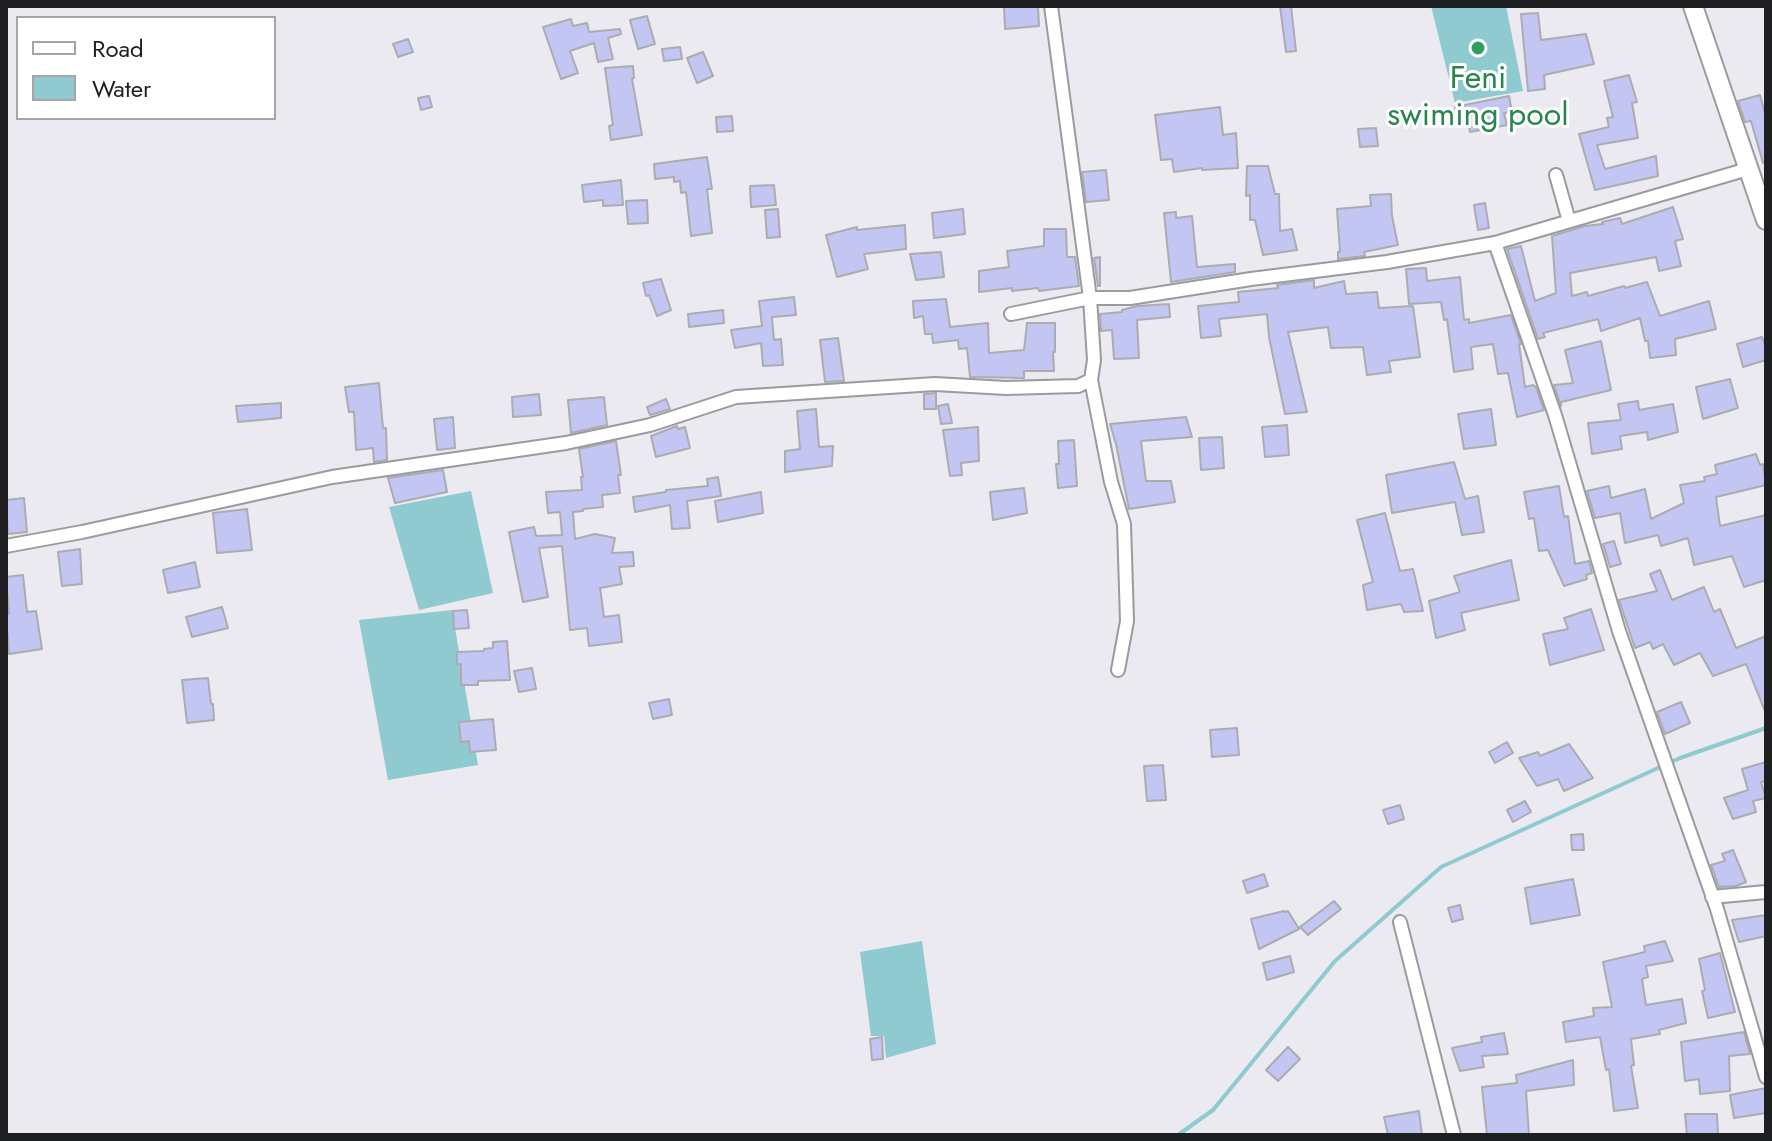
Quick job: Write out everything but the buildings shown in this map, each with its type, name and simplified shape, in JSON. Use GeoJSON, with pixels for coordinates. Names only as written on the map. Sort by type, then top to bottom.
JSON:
{"type":"FeatureCollection","features":[{"type":"Feature","properties":{"kind":"main road"},"geometry":{"type":"LineString","coordinates":[[1693,6],[1766,220]]}},
{"type":"Feature","properties":{"kind":"street"},"geometry":{"type":"LineString","coordinates":[[1051,6],[1090,298],[1094,360],[1091,380],[1111,482],[1124,524],[1127,621],[1118,670]]}},
{"type":"Feature","properties":{"kind":"street"},"geometry":{"type":"LineString","coordinates":[[1011,314],[1090,298],[1130,298],[1387,262],[1495,243],[1748,169]]}},
{"type":"Feature","properties":{"kind":"street"},"geometry":{"type":"LineString","coordinates":[[1556,175],[1569,221]]}},
{"type":"Feature","properties":{"kind":"street"},"geometry":{"type":"LineString","coordinates":[[1495,243],[1555,415],[1619,631],[1712,897],[1766,1077]]}},
{"type":"Feature","properties":{"kind":"street"},"geometry":{"type":"LineString","coordinates":[[6,546],[332,477],[566,443],[650,425],[736,397],[935,384],[1006,388],[1078,386],[1091,380]]}},
{"type":"Feature","properties":{"kind":"street"},"geometry":{"type":"LineString","coordinates":[[1712,897],[1766,892]]}},
{"type":"Feature","properties":{"kind":"street"},"geometry":{"type":"LineString","coordinates":[[1400,922],[1454,1135]]}},
{"type":"Feature","properties":{"kind":"water","name":"Feni swiming pool"},"geometry":{"type":"Polygon","coordinates":[[[1431,6],[1506,6],[1523,91],[1455,103],[1431,6]]]}},
{"type":"Feature","properties":{"kind":"water"},"geometry":{"type":"Polygon","coordinates":[[[471,491],[493,593],[419,610],[389,507],[471,491]]]}},
{"type":"Feature","properties":{"kind":"water"},"geometry":{"type":"Polygon","coordinates":[[[452,610],[478,765],[388,780],[359,620],[452,610]]]}},
{"type":"Feature","properties":{"kind":"water"},"geometry":{"type":"Polygon","coordinates":[[[922,941],[936,1044],[886,1058],[884,1036],[871,1036],[860,952],[922,941]]]}},
{"type":"Feature","properties":{"kind":"waterway"},"geometry":{"type":"LineString","coordinates":[[1178,1135],[1213,1110],[1335,961],[1441,867],[1680,758],[1766,728]]}},
{"type":"Feature","properties":{"kind":"place","name":"Feni swiming pool"},"geometry":{"type":"Point","coordinates":[1478,48]}}]}
